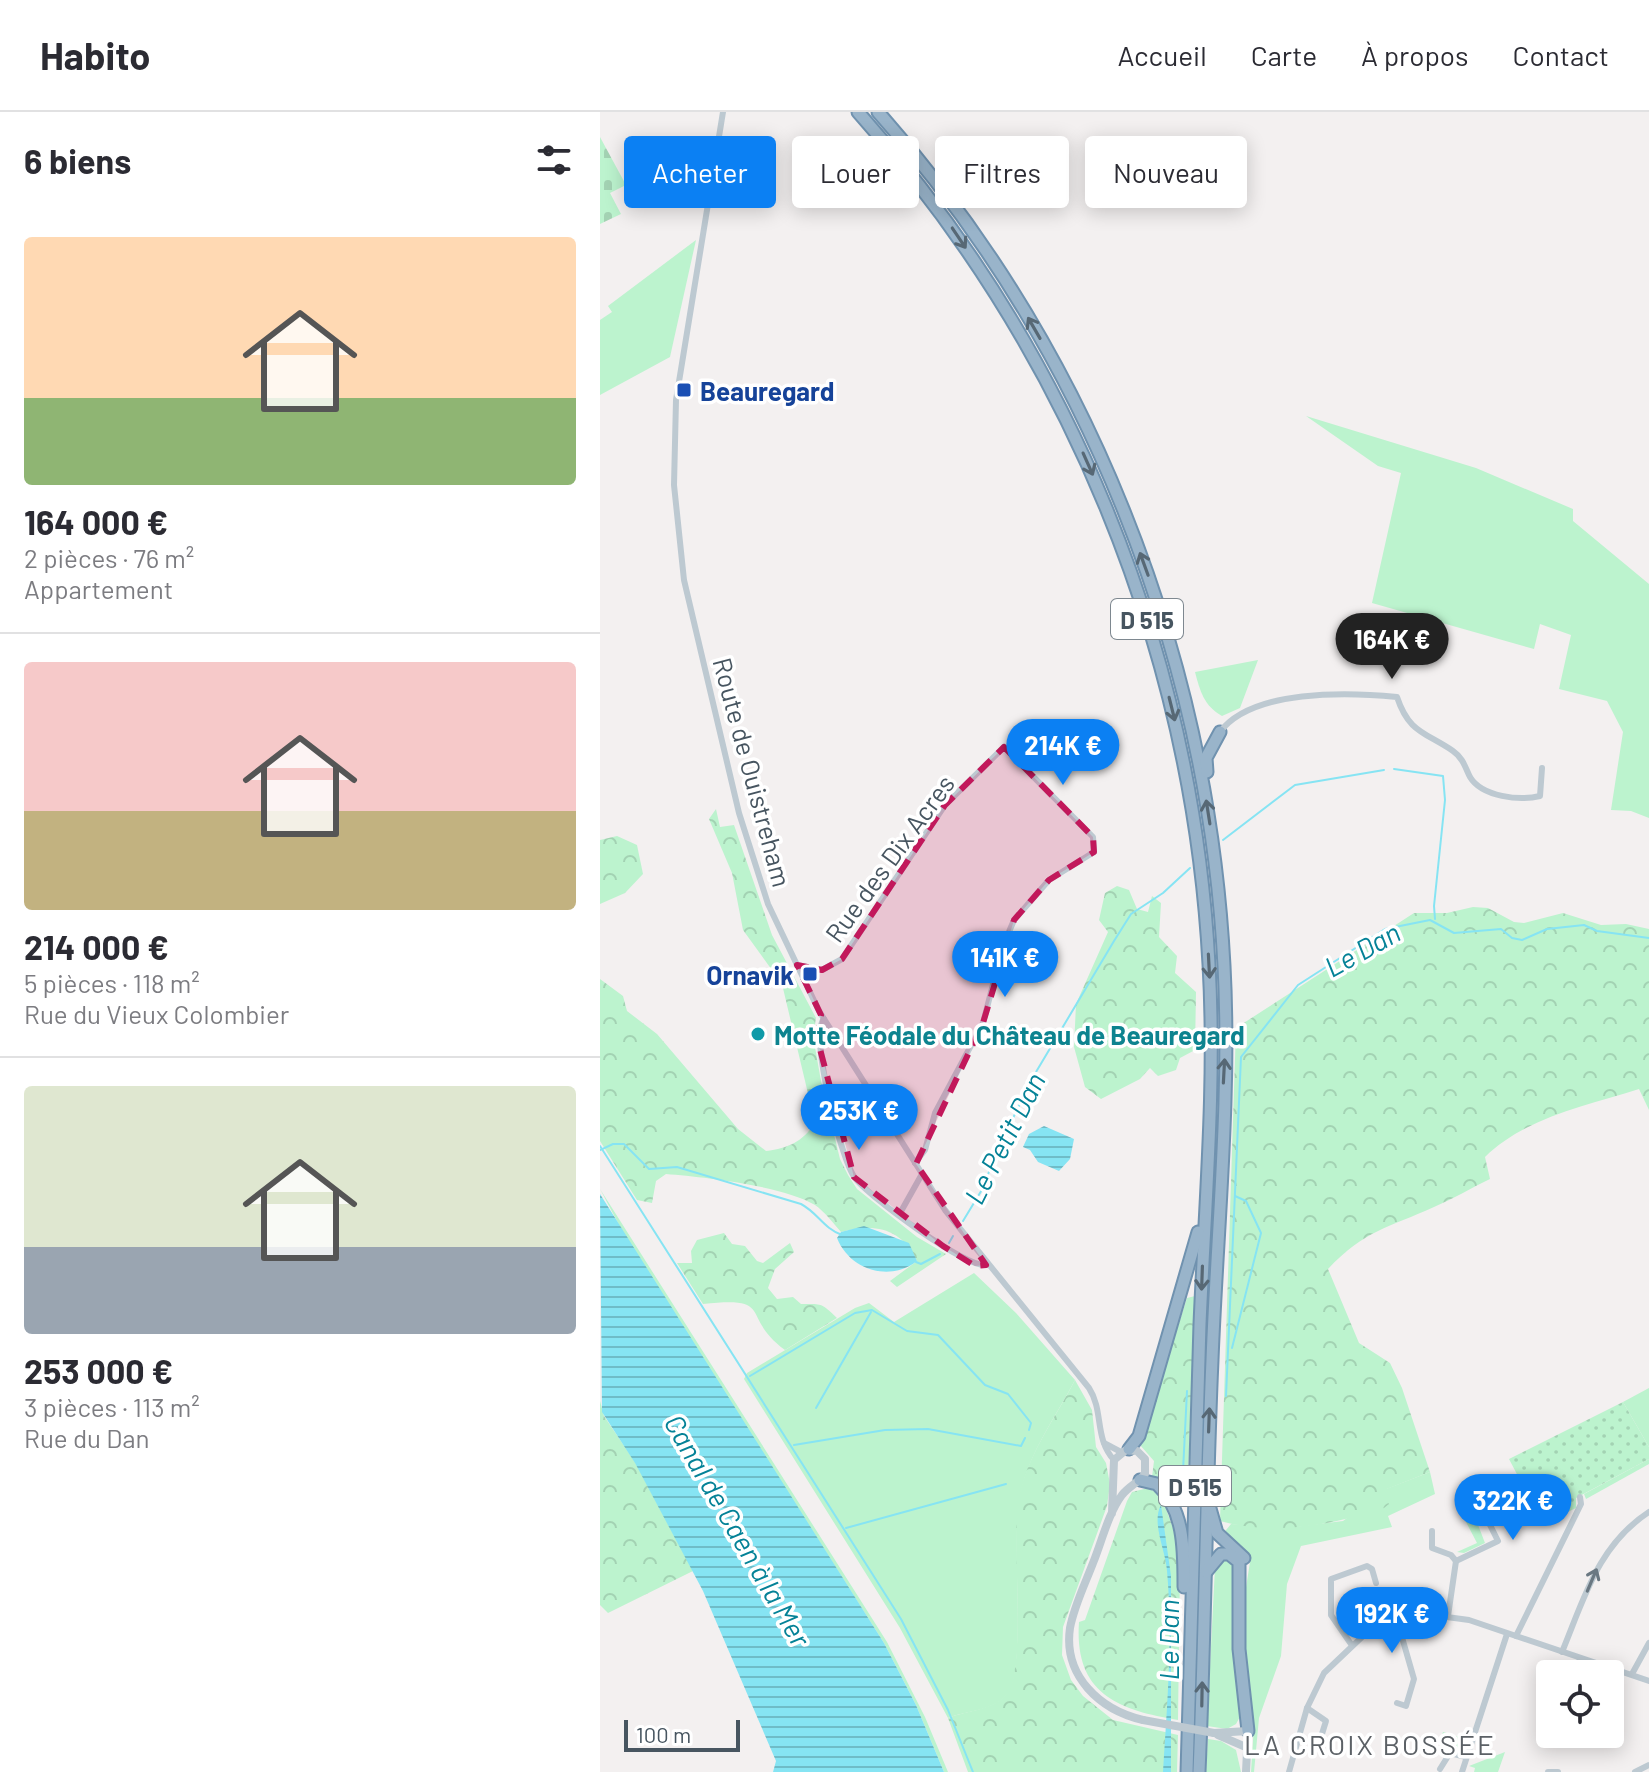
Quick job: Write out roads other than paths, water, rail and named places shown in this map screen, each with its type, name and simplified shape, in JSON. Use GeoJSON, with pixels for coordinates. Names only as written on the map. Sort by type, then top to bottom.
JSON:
{"type":"FeatureCollection","features":[{"type":"Feature","properties":{"kind":"highway","name":"D 515"},"geometry":{"type":"LineString","coordinates":[[858,112],[945,217],[1034,356],[1090,467],[1142,603],[1181,746],[1203,879],[1211,1016],[1187,1772]]}},
{"type":"Feature","properties":{"kind":"highway","name":"D 515"},"geometry":{"type":"LineString","coordinates":[[878,112],[943,191],[986,251],[1078,409],[1147,571],[1190,719],[1203,785],[1220,905],[1226,1011],[1203,1577],[1199,1772]]}},
{"type":"Feature","properties":{"kind":"highway"},"geometry":{"type":"LineString","coordinates":[[1190,719],[1204,735],[1220,732]]}},
{"type":"Feature","properties":{"kind":"highway"},"geometry":{"type":"LineString","coordinates":[[1203,785],[1207,775],[1206,758],[1220,732]]}},
{"type":"Feature","properties":{"kind":"highway"},"geometry":{"type":"LineString","coordinates":[[1125,1450],[1139,1436],[1195,1249],[1205,1201]]}},
{"type":"Feature","properties":{"kind":"highway"},"geometry":{"type":"LineString","coordinates":[[1136,1482],[1157,1484],[1165,1491],[1179,1523],[1189,1657]]}},
{"type":"Feature","properties":{"kind":"highway"},"geometry":{"type":"LineString","coordinates":[[1206,1498],[1217,1533],[1243,1556],[1247,1566],[1238,1613]]}},
{"type":"Feature","properties":{"kind":"highway"},"geometry":{"type":"LineString","coordinates":[[1203,1577],[1215,1558],[1225,1554],[1237,1559],[1240,1571],[1238,1613],[1248,1731]]}},
{"type":"Feature","properties":{"kind":"street","name":"Route de Ouistreham"},"geometry":{"type":"LineString","coordinates":[[723,112],[676,400],[674,485],[679,546],[717,730],[739,813],[768,904],[824,1019],[922,1174],[986,1265],[1089,1388],[1096,1401],[1098,1431],[1114,1460]]}},
{"type":"Feature","properties":{"kind":"street"},"geometry":{"type":"LineString","coordinates":[[1220,732],[1242,711],[1267,703],[1302,697],[1397,697],[1412,726],[1451,750],[1464,762],[1472,780],[1491,792],[1518,798],[1540,796],[1542,768]]}},
{"type":"Feature","properties":{"kind":"street","name":"Rue des Dix Acres"},"geometry":{"type":"LineString","coordinates":[[797,965],[822,970],[842,959],[945,805],[1004,747],[1096,844],[1094,852],[1049,880],[1014,920],[978,1034],[935,1113],[925,1150],[915,1163]]}},
{"type":"Feature","properties":{"kind":"street"},"geometry":{"type":"LineString","coordinates":[[824,1019],[819,1023],[817,1038],[849,1168],[869,1193],[899,1215],[969,1263],[986,1265]]}},
{"type":"Feature","properties":{"kind":"street"},"geometry":{"type":"LineString","coordinates":[[899,1215],[922,1174]]}},
{"type":"Feature","properties":{"kind":"street"},"geometry":{"type":"LineString","coordinates":[[1104,1443],[1137,1451],[1145,1459],[1147,1468],[1112,1513]]}},
{"type":"Feature","properties":{"kind":"street"},"geometry":{"type":"LineString","coordinates":[[1125,1450],[1114,1460],[1116,1476],[1112,1513],[1074,1612],[1070,1651],[1080,1678],[1095,1697],[1117,1711],[1143,1720],[1214,1733],[1248,1748]]}},
{"type":"Feature","properties":{"kind":"street"},"geometry":{"type":"LineString","coordinates":[[1116,1476],[1136,1482]]}},
{"type":"Feature","properties":{"kind":"street"},"geometry":{"type":"LineString","coordinates":[[1516,1636],[1581,1504],[1580,1497]]}},
{"type":"Feature","properties":{"kind":"street"},"geometry":{"type":"LineString","coordinates":[[1562,1652],[1604,1554],[1620,1534],[1649,1512]]}},
{"type":"Feature","properties":{"kind":"street"},"geometry":{"type":"LineString","coordinates":[[1456,1561],[1498,1541],[1490,1525]]}},
{"type":"Feature","properties":{"kind":"street"},"geometry":{"type":"LineString","coordinates":[[1432,1531],[1432,1548],[1451,1555],[1456,1561],[1448,1616]]}},
{"type":"Feature","properties":{"kind":"street"},"geometry":{"type":"LineString","coordinates":[[1351,1644],[1331,1615],[1330,1586],[1335,1575],[1367,1566],[1372,1569],[1376,1583]]}},
{"type":"Feature","properties":{"kind":"street"},"geometry":{"type":"LineString","coordinates":[[1289,1772],[1307,1708],[1324,1673],[1351,1644],[1397,1620],[1448,1616],[1649,1681]]}},
{"type":"Feature","properties":{"kind":"street"},"geometry":{"type":"LineString","coordinates":[[1397,1620],[1413,1686],[1406,1706],[1397,1703]]}},
{"type":"Feature","properties":{"kind":"street"},"geometry":{"type":"LineString","coordinates":[[1462,1772],[1507,1634]]}},
{"type":"Feature","properties":{"kind":"street"},"geometry":{"type":"LineString","coordinates":[[1632,1674],[1649,1643]]}},
{"type":"Feature","properties":{"kind":"street"},"geometry":{"type":"LineString","coordinates":[[1307,1708],[1326,1721],[1321,1737]]}},
{"type":"Feature","properties":{"kind":"street"},"geometry":{"type":"LineString","coordinates":[[1214,1733],[1248,1731],[1246,1772]]}},
{"type":"Feature","properties":{"kind":"street"},"geometry":{"type":"LineString","coordinates":[[1440,1769],[1444,1758],[1450,1753],[1466,1757]]}},
{"type":"Feature","properties":{"kind":"street"},"geometry":{"type":"LineString","coordinates":[[1635,1772],[1649,1765]]}},
{"type":"Feature","properties":{"kind":"street"},"geometry":{"type":"LineString","coordinates":[[1548,1772],[1558,1772]]}},
{"type":"Feature","properties":{"kind":"water"},"geometry":{"type":"Polygon","coordinates":[[[1044,1126],[1074,1139],[1070,1159],[1059,1171],[1038,1162],[1030,1150],[1023,1147],[1029,1134],[1044,1126]]]}},
{"type":"Feature","properties":{"kind":"water","name":"Canal de Caen à la Mer"},"geometry":{"type":"Polygon","coordinates":[[[600,1194],[884,1643],[916,1705],[944,1772],[773,1772],[776,1761],[703,1591],[635,1463],[602,1412],[600,1194]]]}},
{"type":"Feature","properties":{"kind":"water"},"geometry":{"type":"Polygon","coordinates":[[[864,1226],[909,1243],[917,1261],[895,1271],[884,1272],[861,1265],[843,1249],[837,1238],[841,1232],[864,1226]]]}},
{"type":"Feature","properties":{"kind":"water"},"geometry":{"type":"Polygon","coordinates":[[[1161,1505],[1171,1576],[1171,1772],[1163,1772],[1169,1621],[1167,1571],[1158,1529],[1161,1505]]]}},
{"type":"Feature","properties":{"kind":"waterway","name":"Le Petit Dan"},"geometry":{"type":"LineString","coordinates":[[1394,769],[1443,776],[1445,800],[1435,919]]}},
{"type":"Feature","properties":{"kind":"waterway","name":"Le Petit Dan"},"geometry":{"type":"LineString","coordinates":[[1223,840],[1295,785],[1384,770]]}},
{"type":"Feature","properties":{"kind":"waterway","name":"Le Petit Dan"},"geometry":{"type":"LineString","coordinates":[[963,1221],[983,1188],[997,1150],[1036,1072],[1131,914],[1163,893],[1190,868]]}},
{"type":"Feature","properties":{"kind":"waterway","name":"Le Dan"},"geometry":{"type":"LineString","coordinates":[[1226,1396],[1241,1057],[1298,985],[1385,929],[1430,920],[1454,933],[1501,929],[1512,938],[1522,940],[1547,929],[1584,925],[1597,931],[1649,938]]}},
{"type":"Feature","properties":{"kind":"waterway","name":"Le Petit Dan"},"geometry":{"type":"LineString","coordinates":[[600,1150],[613,1144],[624,1144],[649,1169],[677,1167],[801,1204],[842,1235]]}},
{"type":"Feature","properties":{"kind":"waterway"},"geometry":{"type":"LineString","coordinates":[[600,1146],[901,1619],[948,1710],[973,1772]]}},
{"type":"Feature","properties":{"kind":"waterway","name":"Le Dan"},"geometry":{"type":"LineString","coordinates":[[1232,1348],[1261,1233],[1246,1201],[1235,1196]]}},
{"type":"Feature","properties":{"kind":"waterway","name":"Le Petit Dan"},"geometry":{"type":"LineString","coordinates":[[949,1243],[953,1236]]}},
{"type":"Feature","properties":{"kind":"waterway","name":"Le Petit Dan"},"geometry":{"type":"LineString","coordinates":[[916,1262],[921,1264],[940,1254]]}},
{"type":"Feature","properties":{"kind":"waterway"},"geometry":{"type":"LineString","coordinates":[[750,1376],[855,1313],[872,1310],[907,1331],[938,1335],[985,1385],[1008,1394],[1031,1423],[1029,1430]]}},
{"type":"Feature","properties":{"kind":"waterway"},"geometry":{"type":"LineString","coordinates":[[816,1408],[871,1312]]}},
{"type":"Feature","properties":{"kind":"waterway","name":"Le Dan"},"geometry":{"type":"LineString","coordinates":[[1177,1499],[1183,1471],[1187,1391]]}},
{"type":"Feature","properties":{"kind":"waterway"},"geometry":{"type":"LineString","coordinates":[[794,1445],[885,1430],[928,1429],[1021,1446],[1025,1438]]}},
{"type":"Feature","properties":{"kind":"waterway"},"geometry":{"type":"LineString","coordinates":[[846,1528],[1006,1484]]}},
{"type":"Feature","properties":{"kind":"place","name":"Beauregard"},"geometry":{"type":"Point","coordinates":[684,390]}},
{"type":"Feature","properties":{"kind":"place","name":"Ornavik"},"geometry":{"type":"Point","coordinates":[810,974]}},
{"type":"Feature","properties":{"kind":"place","name":"Motte Féodale du Château de Beauregard"},"geometry":{"type":"Point","coordinates":[758,1034]}},
{"type":"Feature","properties":{"kind":"district","name":"LA CROIX BOSSÉE"},"geometry":{"type":"Point","coordinates":[1370,1744]}}]}
